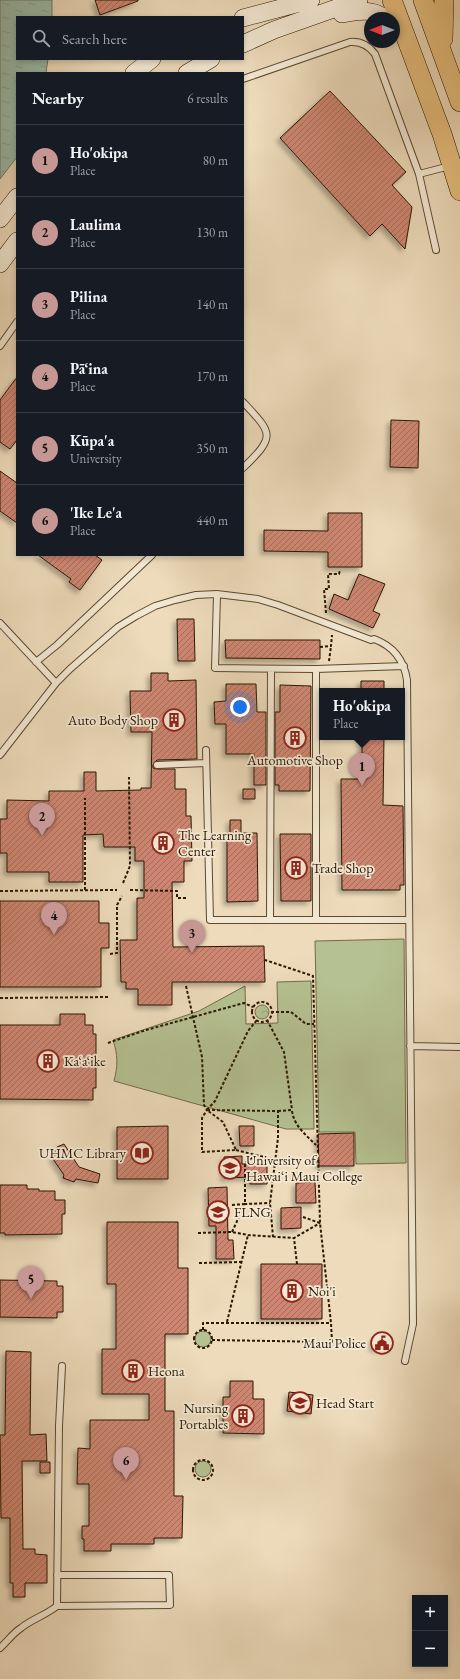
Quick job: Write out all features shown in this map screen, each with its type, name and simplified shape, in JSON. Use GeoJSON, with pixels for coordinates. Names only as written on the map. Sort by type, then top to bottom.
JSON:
{"type":"FeatureCollection","features":[{"type":"Feature","properties":{"kind":"main road"},"geometry":{"type":"LineString","coordinates":[[244,18],[282,0]]}},
{"type":"Feature","properties":{"kind":"main road"},"geometry":{"type":"LineString","coordinates":[[244,18],[311,0]]}},
{"type":"Feature","properties":{"kind":"main road"},"geometry":{"type":"LineString","coordinates":[[244,44],[274,30],[359,0]]}},
{"type":"Feature","properties":{"kind":"main road"},"geometry":{"type":"LineString","coordinates":[[392,0],[453,166],[460,191]]}},
{"type":"Feature","properties":{"kind":"main road"},"geometry":{"type":"LineString","coordinates":[[423,0],[460,102]]}},
{"type":"Feature","properties":{"kind":"main road"},"geometry":{"type":"LineString","coordinates":[[444,0],[442,30],[444,56]]}},
{"type":"Feature","properties":{"kind":"main road"},"geometry":{"type":"LineString","coordinates":[[304,20],[360,11],[372,12]]}},
{"type":"Feature","properties":{"kind":"main road"},"geometry":{"type":"LineString","coordinates":[[400,41],[405,51],[414,60]]}},
{"type":"Feature","properties":{"kind":"main road"},"geometry":{"type":"LineString","coordinates":[[189,72],[209,60]]}},
{"type":"Feature","properties":{"kind":"main road"},"geometry":{"type":"LineString","coordinates":[[0,220],[16,198]]}},
{"type":"Feature","properties":{"kind":"main road"},"geometry":{"type":"LineString","coordinates":[[0,264],[16,242]]}},
{"type":"Feature","properties":{"kind":"lane"},"geometry":{"type":"LineString","coordinates":[[244,79],[350,42],[366,45],[375,54],[420,174],[436,250]]}},
{"type":"Feature","properties":{"kind":"lane"},"geometry":{"type":"LineString","coordinates":[[420,174],[453,166]]}},
{"type":"Feature","properties":{"kind":"lane"},"geometry":{"type":"LineString","coordinates":[[0,346],[16,323]]}},
{"type":"Feature","properties":{"kind":"lane"},"geometry":{"type":"LineString","coordinates":[[244,403],[264,424],[266,437],[264,445],[260,451],[244,467]]}},
{"type":"Feature","properties":{"kind":"lane"},"geometry":{"type":"LineString","coordinates":[[36,662],[57,645],[151,556]]}},
{"type":"Feature","properties":{"kind":"lane"},"geometry":{"type":"LineString","coordinates":[[217,594],[215,668],[328,669],[404,666]]}},
{"type":"Feature","properties":{"kind":"lane"},"geometry":{"type":"LineString","coordinates":[[0,755],[56,683],[118,627],[155,606],[196,595],[217,594],[258,599],[278,605],[371,640],[374,639],[379,641],[393,650],[404,666],[407,680],[413,1324],[405,1361]]}},
{"type":"Feature","properties":{"kind":"lane"},"geometry":{"type":"LineString","coordinates":[[0,623],[56,683]]}},
{"type":"Feature","properties":{"kind":"lane"},"geometry":{"type":"LineString","coordinates":[[270,920],[271,669]]}},
{"type":"Feature","properties":{"kind":"lane"},"geometry":{"type":"LineString","coordinates":[[316,669],[316,920]]}},
{"type":"Feature","properties":{"kind":"lane"},"geometry":{"type":"LineString","coordinates":[[206,750],[210,920],[409,920]]}},
{"type":"Feature","properties":{"kind":"lane"},"geometry":{"type":"LineString","coordinates":[[157,765],[206,763]]}},
{"type":"Feature","properties":{"kind":"lane"},"geometry":{"type":"LineString","coordinates":[[410,1046],[460,1048]]}},
{"type":"Feature","properties":{"kind":"lane"},"geometry":{"type":"LineString","coordinates":[[57,1606],[62,1366]]}},
{"type":"Feature","properties":{"kind":"lane"},"geometry":{"type":"LineString","coordinates":[[0,1648],[20,1628],[48,1613],[57,1606],[170,1605],[170,1575],[57,1575]]}},
{"type":"Feature","properties":{"kind":"path"},"geometry":{"type":"LineString","coordinates":[[328,618],[325,606],[324,589],[329,589],[328,574],[339,574],[340,570]]}},
{"type":"Feature","properties":{"kind":"path"},"geometry":{"type":"LineString","coordinates":[[328,669],[332,634]]}},
{"type":"Feature","properties":{"kind":"path"},"geometry":{"type":"LineString","coordinates":[[320,647],[331,646]]}},
{"type":"Feature","properties":{"kind":"path"},"geometry":{"type":"LineString","coordinates":[[124,883],[130,866],[129,777]]}},
{"type":"Feature","properties":{"kind":"path"},"geometry":{"type":"LineString","coordinates":[[85,798],[85,890]]}},
{"type":"Feature","properties":{"kind":"path"},"geometry":{"type":"LineString","coordinates":[[0,891],[117,890]]}},
{"type":"Feature","properties":{"kind":"path"},"geometry":{"type":"LineString","coordinates":[[130,890],[177,891],[177,898],[188,898]]}},
{"type":"Feature","properties":{"kind":"path"},"geometry":{"type":"LineString","coordinates":[[110,954],[117,953],[117,905],[122,896]]}},
{"type":"Feature","properties":{"kind":"path"},"geometry":{"type":"LineString","coordinates":[[212,1340],[332,1342],[320,1222],[313,976],[265,960]]}},
{"type":"Feature","properties":{"kind":"path"},"geometry":{"type":"LineString","coordinates":[[186,986],[202,1058],[204,1105],[207,1110],[223,1122],[236,1150]]}},
{"type":"Feature","properties":{"kind":"path"},"geometry":{"type":"LineString","coordinates":[[0,998],[108,997]]}},
{"type":"Feature","properties":{"kind":"path"},"geometry":{"type":"LineString","coordinates":[[264,1003],[270,1007],[271,1012],[267,1020],[257,1020],[252,1014],[253,1007],[257,1004],[264,1003]]}},
{"type":"Feature","properties":{"kind":"path"},"geometry":{"type":"LineString","coordinates":[[108,1043],[146,1030],[244,1004],[253,1007]]}},
{"type":"Feature","properties":{"kind":"path"},"geometry":{"type":"LineString","coordinates":[[271,1012],[291,1012],[297,1015],[306,1024],[314,1024]]}},
{"type":"Feature","properties":{"kind":"path"},"geometry":{"type":"LineString","coordinates":[[257,1020],[248,1031],[214,1100],[202,1118],[202,1152],[236,1150],[276,1160]]}},
{"type":"Feature","properties":{"kind":"path"},"geometry":{"type":"LineString","coordinates":[[267,1020],[284,1052],[292,1118],[300,1129],[317,1145]]}},
{"type":"Feature","properties":{"kind":"path"},"geometry":{"type":"LineString","coordinates":[[207,1110],[292,1110]]}},
{"type":"Feature","properties":{"kind":"path"},"geometry":{"type":"LineString","coordinates":[[273,1237],[270,1203],[276,1160],[278,1111]]}},
{"type":"Feature","properties":{"kind":"path"},"geometry":{"type":"LineString","coordinates":[[232,1232],[245,1204],[245,1163],[256,1155]]}},
{"type":"Feature","properties":{"kind":"path"},"geometry":{"type":"LineString","coordinates":[[232,1205],[270,1203]]}},
{"type":"Feature","properties":{"kind":"path"},"geometry":{"type":"LineString","coordinates":[[303,1217],[320,1222]]}},
{"type":"Feature","properties":{"kind":"path"},"geometry":{"type":"LineString","coordinates":[[198,1233],[232,1232],[248,1235],[294,1238],[320,1222]]}},
{"type":"Feature","properties":{"kind":"path"},"geometry":{"type":"LineString","coordinates":[[227,1322],[248,1235]]}},
{"type":"Feature","properties":{"kind":"path"},"geometry":{"type":"LineString","coordinates":[[294,1238],[297,1264]]}},
{"type":"Feature","properties":{"kind":"path"},"geometry":{"type":"LineString","coordinates":[[199,1263],[242,1262]]}},
{"type":"Feature","properties":{"kind":"path"},"geometry":{"type":"LineString","coordinates":[[202,1330],[203,1323],[331,1323]]}},
{"type":"Feature","properties":{"kind":"path"},"geometry":{"type":"LineString","coordinates":[[202,1330],[209,1332],[212,1340],[211,1344],[206,1348],[196,1346],[194,1342],[194,1337],[198,1331],[202,1330]]}},
{"type":"Feature","properties":{"kind":"path"},"geometry":{"type":"LineString","coordinates":[[203,1460],[210,1463],[212,1467],[212,1474],[205,1479],[196,1476],[194,1469],[196,1463],[203,1460]]}},
{"type":"Feature","properties":{"kind":"green space"},"geometry":{"type":"Polygon","coordinates":[[[404,939],[406,1163],[356,1164],[355,1132],[319,1132],[315,941],[404,939]]]}},
{"type":"Feature","properties":{"kind":"green space"},"geometry":{"type":"Polygon","coordinates":[[[311,981],[314,1129],[286,1129],[114,1081],[117,1060],[113,1040],[199,1011],[245,986],[246,1024],[278,1023],[277,982],[311,981]]]}},
{"type":"Feature","properties":{"kind":"green space"},"geometry":{"type":"Polygon","coordinates":[[[259,1005],[265,1005],[269,1009],[269,1015],[265,1019],[259,1019],[255,1015],[255,1009],[259,1005]]]}},
{"type":"Feature","properties":{"kind":"green space"},"geometry":{"type":"Polygon","coordinates":[[[203,1331],[210,1336],[211,1339],[206,1346],[203,1347],[196,1342],[195,1339],[200,1332],[203,1331]]]}},
{"type":"Feature","properties":{"kind":"green space"},"geometry":{"type":"Polygon","coordinates":[[[203,1461],[210,1466],[211,1469],[206,1476],[203,1477],[196,1472],[195,1469],[200,1462],[203,1461]]]}},
{"type":"Feature","properties":{"kind":"water"},"geometry":{"type":"Polygon","coordinates":[[[0,0],[52,0],[52,16],[16,16],[16,60],[48,60],[46,72],[16,72],[16,158],[0,179],[0,0]]]}},
{"type":"Feature","properties":{"kind":"building"},"geometry":{"type":"Polygon","coordinates":[[[95,0],[138,0],[138,1],[100,15],[95,0]]]}},
{"type":"Feature","properties":{"kind":"building"},"geometry":{"type":"Polygon","coordinates":[[[330,91],[406,172],[392,185],[412,207],[405,249],[382,224],[370,236],[280,138],[330,91]]]}},
{"type":"Feature","properties":{"kind":"building"},"geometry":{"type":"Polygon","coordinates":[[[16,378],[16,441],[10,449],[0,442],[0,400],[16,378]]]}},
{"type":"Feature","properties":{"kind":"building"},"geometry":{"type":"Polygon","coordinates":[[[391,420],[419,421],[418,468],[390,467],[391,420]]]}},
{"type":"Feature","properties":{"kind":"building"},"geometry":{"type":"Polygon","coordinates":[[[0,471],[16,482],[16,522],[0,511],[0,471]]]}},
{"type":"Feature","properties":{"kind":"building"},"geometry":{"type":"Polygon","coordinates":[[[328,513],[362,513],[362,567],[328,567],[328,552],[264,551],[264,530],[328,531],[328,513]]]}},
{"type":"Feature","properties":{"kind":"building"},"geometry":{"type":"Polygon","coordinates":[[[39,556],[96,556],[102,560],[80,590],[69,582],[71,579],[39,556]]]}},
{"type":"Feature","properties":{"kind":"building"},"geometry":{"type":"Polygon","coordinates":[[[359,574],[385,584],[373,611],[380,614],[373,628],[329,609],[334,594],[348,600],[359,574]]]}},
{"type":"Feature","properties":{"kind":"building"},"geometry":{"type":"Polygon","coordinates":[[[177,619],[194,619],[195,661],[178,661],[177,619]]]}},
{"type":"Feature","properties":{"kind":"building"},"geometry":{"type":"Polygon","coordinates":[[[225,640],[320,640],[320,659],[226,658],[225,640]]]}},
{"type":"Feature","properties":{"kind":"building"},"geometry":{"type":"Polygon","coordinates":[[[151,673],[168,673],[168,681],[196,680],[197,759],[157,760],[153,765],[153,768],[157,769],[175,769],[175,789],[186,789],[186,816],[191,816],[192,861],[184,861],[184,882],[172,882],[173,947],[264,946],[265,982],[172,982],[172,1005],[138,1005],[138,989],[126,989],[126,982],[121,982],[120,940],[137,940],[137,898],[144,898],[144,861],[135,861],[135,847],[104,847],[103,834],[83,835],[83,882],[49,882],[49,872],[7,872],[7,853],[0,853],[0,819],[7,819],[7,800],[49,801],[49,791],[84,791],[84,772],[96,772],[96,791],[141,790],[141,788],[151,788],[152,732],[131,732],[130,691],[151,691],[151,673]]]}},
{"type":"Feature","properties":{"kind":"building"},"geometry":{"type":"Polygon","coordinates":[[[361,681],[384,681],[384,688],[361,688],[361,681]]]}},
{"type":"Feature","properties":{"kind":"building"},"geometry":{"type":"Polygon","coordinates":[[[226,684],[256,684],[257,712],[266,712],[266,785],[254,785],[254,754],[226,754],[226,724],[215,724],[214,702],[226,701],[226,684]]]}},
{"type":"Feature","properties":{"kind":"building","name":"Automotive Shop"},"geometry":{"type":"Polygon","coordinates":[[[280,685],[311,686],[310,791],[279,791],[279,785],[275,785],[275,712],[280,712],[280,685]]]}},
{"type":"Feature","properties":{"kind":"building"},"geometry":{"type":"Polygon","coordinates":[[[362,740],[384,740],[383,805],[403,806],[404,885],[400,885],[400,890],[342,890],[341,779],[362,779],[362,740]]]}},
{"type":"Feature","properties":{"kind":"building"},"geometry":{"type":"Polygon","coordinates":[[[243,789],[255,789],[255,799],[243,799],[243,789]]]}},
{"type":"Feature","properties":{"kind":"building"},"geometry":{"type":"Polygon","coordinates":[[[230,820],[241,820],[241,833],[257,833],[258,901],[227,902],[227,833],[230,833],[230,820]]]}},
{"type":"Feature","properties":{"kind":"building","name":"Trade Shop"},"geometry":{"type":"Polygon","coordinates":[[[280,834],[311,834],[311,901],[281,901],[280,834]]]}},
{"type":"Feature","properties":{"kind":"building"},"geometry":{"type":"Polygon","coordinates":[[[0,901],[99,901],[99,923],[109,923],[109,948],[101,948],[101,987],[0,987],[0,901]]]}},
{"type":"Feature","properties":{"kind":"building","name":"Ka‘a‘ike"},"geometry":{"type":"Polygon","coordinates":[[[60,1014],[85,1014],[85,1025],[93,1025],[93,1034],[96,1034],[96,1088],[93,1088],[93,1100],[0,1099],[0,1025],[60,1025],[60,1014]]]}},
{"type":"Feature","properties":{"kind":"building","name":"UHMC Library"},"geometry":{"type":"Polygon","coordinates":[[[168,1126],[168,1179],[117,1179],[117,1127],[168,1126]]]}},
{"type":"Feature","properties":{"kind":"building"},"geometry":{"type":"Polygon","coordinates":[[[239,1126],[254,1126],[254,1146],[240,1146],[239,1126]]]}},
{"type":"Feature","properties":{"kind":"building"},"geometry":{"type":"Polygon","coordinates":[[[354,1133],[354,1166],[319,1166],[318,1134],[354,1133]]]}},
{"type":"Feature","properties":{"kind":"building"},"geometry":{"type":"Polygon","coordinates":[[[64,1144],[79,1167],[100,1174],[98,1183],[76,1179],[74,1182],[63,1178],[64,1175],[53,1159],[57,1147],[64,1144]]]}},
{"type":"Feature","properties":{"kind":"building"},"geometry":{"type":"Polygon","coordinates":[[[242,1156],[242,1164],[267,1164],[267,1184],[250,1184],[250,1177],[224,1178],[224,1157],[242,1156]]]}},
{"type":"Feature","properties":{"kind":"building"},"geometry":{"type":"Polygon","coordinates":[[[315,1182],[316,1203],[296,1203],[296,1183],[315,1182]]]}},
{"type":"Feature","properties":{"kind":"building"},"geometry":{"type":"Polygon","coordinates":[[[0,1185],[27,1185],[27,1189],[55,1191],[55,1200],[65,1200],[65,1214],[62,1214],[62,1234],[5,1235],[5,1233],[0,1233],[0,1185]]]}},
{"type":"Feature","properties":{"kind":"building"},"geometry":{"type":"Polygon","coordinates":[[[227,1187],[228,1240],[233,1240],[234,1259],[216,1259],[216,1226],[209,1226],[208,1188],[227,1187]]]}},
{"type":"Feature","properties":{"kind":"building"},"geometry":{"type":"Polygon","coordinates":[[[301,1207],[301,1228],[281,1229],[281,1208],[301,1207]]]}},
{"type":"Feature","properties":{"kind":"building"},"geometry":{"type":"Polygon","coordinates":[[[107,1222],[178,1222],[178,1268],[188,1268],[188,1334],[165,1334],[165,1411],[174,1411],[174,1496],[183,1496],[182,1538],[154,1538],[154,1544],[111,1544],[111,1551],[84,1551],[82,1526],[89,1526],[89,1484],[77,1484],[78,1448],[90,1449],[90,1420],[149,1420],[149,1394],[102,1394],[102,1349],[116,1349],[116,1284],[107,1284],[107,1222]]]}},
{"type":"Feature","properties":{"kind":"building","name":"Noi'i"},"geometry":{"type":"Polygon","coordinates":[[[261,1264],[322,1264],[322,1319],[261,1319],[261,1264]]]}},
{"type":"Feature","properties":{"kind":"building"},"geometry":{"type":"Polygon","coordinates":[[[0,1280],[57,1281],[57,1286],[63,1286],[63,1312],[57,1312],[57,1318],[0,1317],[0,1280]]]}},
{"type":"Feature","properties":{"kind":"building","name":"Maui Police"},"geometry":{"type":"Polygon","coordinates":[[[373,1338],[391,1338],[391,1348],[373,1348],[373,1338]]]}},
{"type":"Feature","properties":{"kind":"building"},"geometry":{"type":"Polygon","coordinates":[[[6,1351],[31,1352],[30,1435],[46,1434],[47,1461],[22,1461],[23,1549],[35,1549],[35,1554],[47,1555],[47,1583],[25,1583],[25,1597],[13,1597],[13,1583],[10,1583],[10,1518],[1,1518],[0,1435],[5,1435],[6,1351]]]}},
{"type":"Feature","properties":{"kind":"building","name":"Nursing Portables"},"geometry":{"type":"Polygon","coordinates":[[[230,1381],[253,1381],[253,1399],[264,1399],[264,1434],[223,1433],[223,1397],[230,1397],[230,1381]]]}},
{"type":"Feature","properties":{"kind":"building","name":"Head Start"},"geometry":{"type":"Polygon","coordinates":[[[289,1392],[313,1395],[311,1414],[287,1411],[289,1392]]]}},
{"type":"Feature","properties":{"kind":"building"},"geometry":{"type":"Polygon","coordinates":[[[40,1462],[50,1462],[50,1473],[40,1473],[40,1462]]]}},
{"type":"Feature","properties":{"kind":"place","name":"Auto Body Shop"},"geometry":{"type":"Point","coordinates":[174,720]}},
{"type":"Feature","properties":{"kind":"place","name":"Automotive Shop"},"geometry":{"type":"Point","coordinates":[295,738]}},
{"type":"Feature","properties":{"kind":"place","name":"Ho'okipa"},"geometry":{"type":"Point","coordinates":[362,786]}},
{"type":"Feature","properties":{"kind":"place","name":"Laulima"},"geometry":{"type":"Point","coordinates":[42,836]}},
{"type":"Feature","properties":{"kind":"place","name":"The Learning Center"},"geometry":{"type":"Point","coordinates":[163,843]}},
{"type":"Feature","properties":{"kind":"place","name":"Trade Shop"},"geometry":{"type":"Point","coordinates":[296,868]}},
{"type":"Feature","properties":{"kind":"place","name":"Pā‘ina"},"geometry":{"type":"Point","coordinates":[54,935]}},
{"type":"Feature","properties":{"kind":"place","name":"Pilina"},"geometry":{"type":"Point","coordinates":[192,953]}},
{"type":"Feature","properties":{"kind":"place","name":"Ka‘a‘ike"},"geometry":{"type":"Point","coordinates":[48,1061]}},
{"type":"Feature","properties":{"kind":"place","name":"UHMC Library"},"geometry":{"type":"Point","coordinates":[142,1153]}},
{"type":"Feature","properties":{"kind":"place","name":"University of Hawai‘i Maui College"},"geometry":{"type":"Point","coordinates":[230,1168]}},
{"type":"Feature","properties":{"kind":"place","name":"FLNG"},"geometry":{"type":"Point","coordinates":[218,1212]}},
{"type":"Feature","properties":{"kind":"place","name":"Noi'i"},"geometry":{"type":"Point","coordinates":[292,1291]}},
{"type":"Feature","properties":{"kind":"place","name":"Kūpa'a"},"geometry":{"type":"Point","coordinates":[31,1299]}},
{"type":"Feature","properties":{"kind":"place","name":"Maui Police"},"geometry":{"type":"Point","coordinates":[382,1343]}},
{"type":"Feature","properties":{"kind":"place","name":"Heona"},"geometry":{"type":"Point","coordinates":[133,1371]}},
{"type":"Feature","properties":{"kind":"place","name":"Head Start"},"geometry":{"type":"Point","coordinates":[300,1403]}},
{"type":"Feature","properties":{"kind":"place","name":"Nursing Portables"},"geometry":{"type":"Point","coordinates":[243,1416]}},
{"type":"Feature","properties":{"kind":"place","name":"'Ike Le'a"},"geometry":{"type":"Point","coordinates":[126,1480]}}]}
